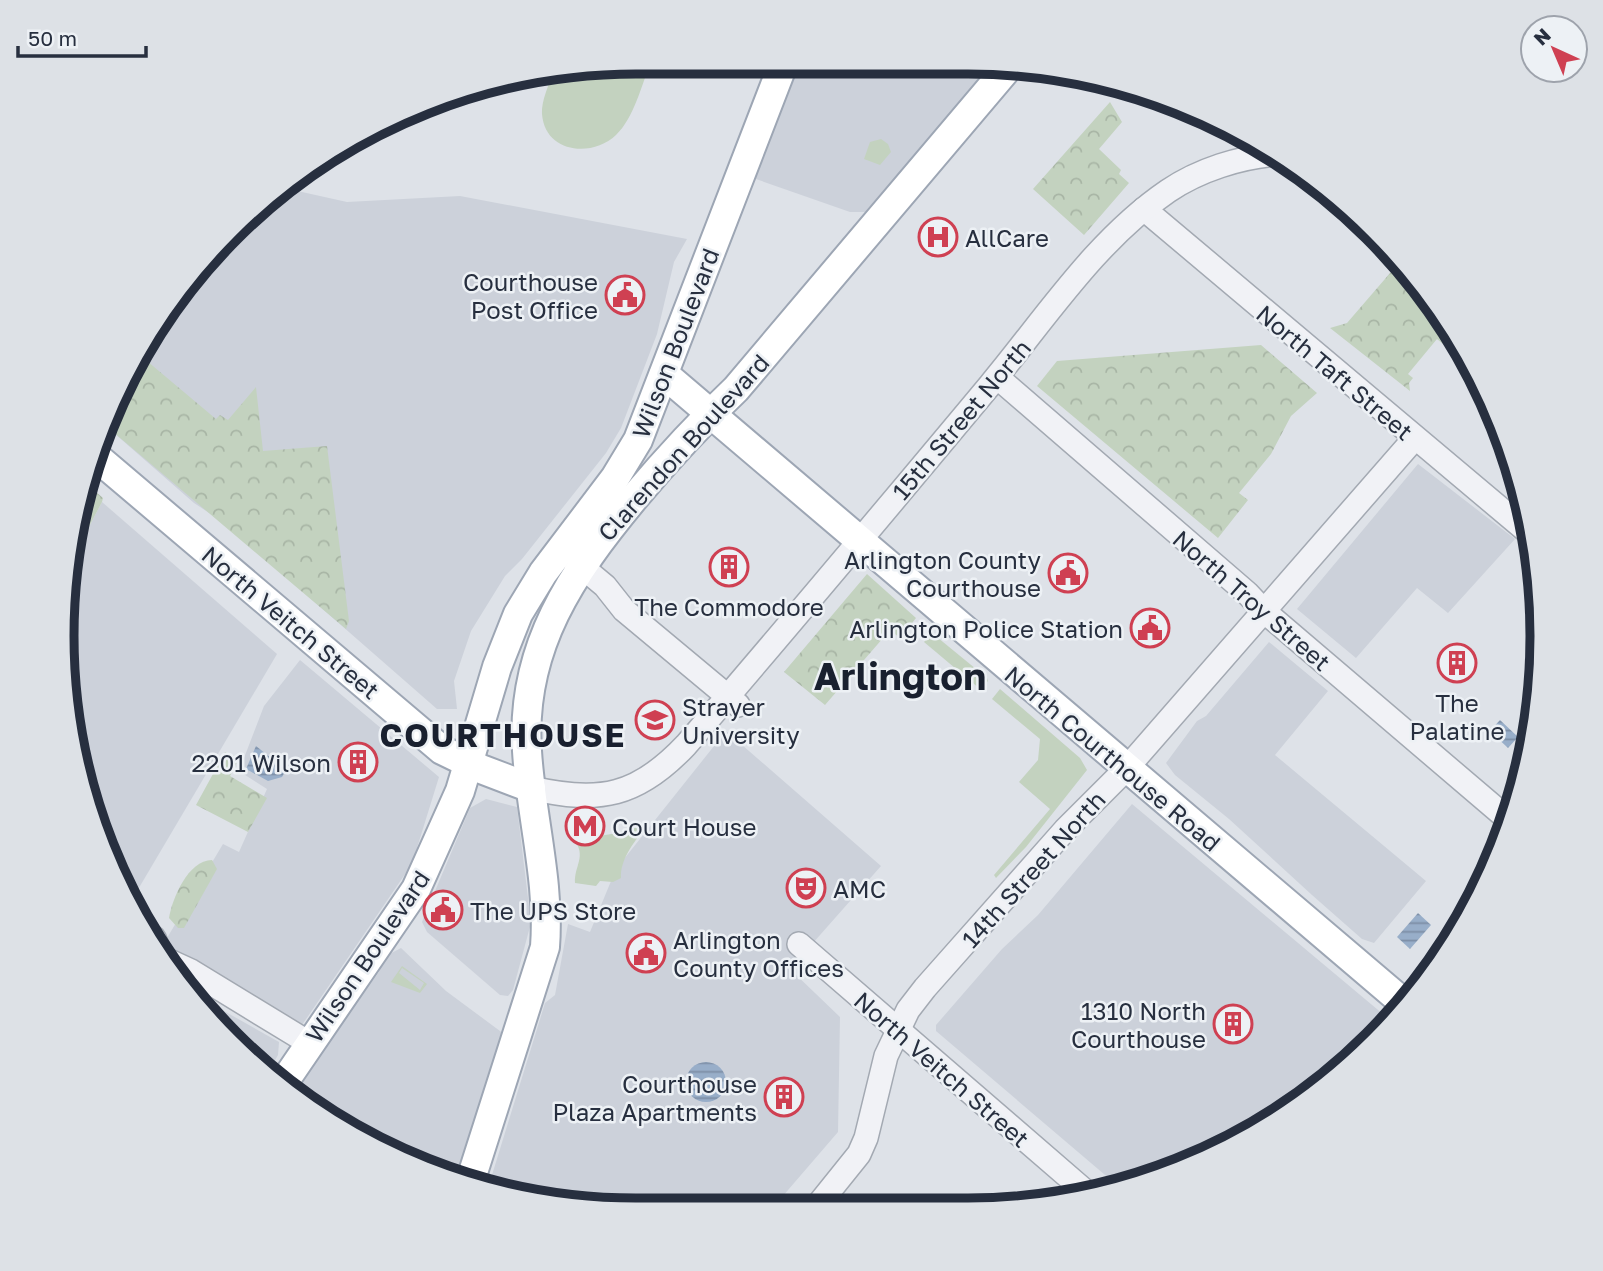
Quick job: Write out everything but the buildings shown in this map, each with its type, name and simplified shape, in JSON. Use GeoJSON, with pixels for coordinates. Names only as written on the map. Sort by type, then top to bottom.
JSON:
{"type":"FeatureCollection","features":[{"type":"Feature","properties":{"kind":"main road","name":"Wilson Boulevard"},"geometry":{"type":"LineString","coordinates":[[287,1076],[416,889],[451,816],[506,641],[531,591],[571,557],[648,420],[779,74]]}},
{"type":"Feature","properties":{"kind":"main road","name":"Clarendon Boulevard"},"geometry":{"type":"LineString","coordinates":[[473,1173],[545,947],[548,908],[527,751],[530,687],[571,557],[646,485],[736,389],[1002,75]]}},
{"type":"Feature","properties":{"kind":"main road","name":"North Courthouse Road"},"geometry":{"type":"LineString","coordinates":[[664,374],[712,412],[842,523],[859,542],[1397,997]]}},
{"type":"Feature","properties":{"kind":"main road","name":"North Veitch Street"},"geometry":{"type":"LineString","coordinates":[[101,462],[442,750],[468,764],[531,788]]}},
{"type":"Feature","properties":{"kind":"street","name":"15th Street North"},"geometry":{"type":"LineString","coordinates":[[686,744],[733,701],[859,542],[1085,270],[1144,209],[1170,189],[1198,175],[1242,159],[1261,156]]}},
{"type":"Feature","properties":{"kind":"street","name":"North Taft Street"},"geometry":{"type":"LineString","coordinates":[[1144,209],[1519,524]]}},
{"type":"Feature","properties":{"kind":"street","name":"North Troy Street"},"geometry":{"type":"LineString","coordinates":[[997,377],[1247,593],[1265,612],[1501,813]]}},
{"type":"Feature","properties":{"kind":"street","name":"14th Street North"},"geometry":{"type":"LineString","coordinates":[[824,1198],[848,1169],[866,1138],[878,1079],[897,1032],[925,988],[1065,830],[1126,769],[1414,439]]}},
{"type":"Feature","properties":{"kind":"street"},"geometry":{"type":"LineString","coordinates":[[571,557],[605,586],[624,610],[733,701]]}},
{"type":"Feature","properties":{"kind":"street","name":"North Veitch Street"},"geometry":{"type":"LineString","coordinates":[[531,788],[559,795],[630,789],[658,772],[686,744]]}},
{"type":"Feature","properties":{"kind":"street","name":"North Veitch Street"},"geometry":{"type":"LineString","coordinates":[[799,944],[897,1032],[1079,1186]]}},
{"type":"Feature","properties":{"kind":"street"},"geometry":{"type":"LineString","coordinates":[[183,969],[309,1043]]}},
{"type":"Feature","properties":{"kind":"shaded area"},"geometry":{"type":"Polygon","coordinates":[[[792,74],[984,74],[865,212],[850,212],[753,178],[792,74]]]}},
{"type":"Feature","properties":{"kind":"shaded area"},"geometry":{"type":"Polygon","coordinates":[[[293,190],[347,202],[460,196],[687,239],[674,262],[657,334],[621,428],[606,453],[522,559],[505,576],[471,631],[454,681],[457,709],[437,709],[223,522],[194,503],[112,431],[149,354],[190,293],[238,238],[293,190]]]}},
{"type":"Feature","properties":{"kind":"shaded area"},"geometry":{"type":"Polygon","coordinates":[[[1418,464],[1515,539],[1448,613],[1417,588],[1356,658],[1297,609],[1418,464]]]}},
{"type":"Feature","properties":{"kind":"shaded area"},"geometry":{"type":"Polygon","coordinates":[[[102,502],[277,654],[136,893],[103,816],[84,745],[78,709],[74,636],[81,541],[102,502]]]}},
{"type":"Feature","properties":{"kind":"shaded area"},"geometry":{"type":"Polygon","coordinates":[[[1269,642],[1328,691],[1275,755],[1426,881],[1374,943],[1362,939],[1229,819],[1175,775],[1166,763],[1197,721],[1206,716],[1269,642]]]}},
{"type":"Feature","properties":{"kind":"shaded area"},"geometry":{"type":"Polygon","coordinates":[[[300,660],[439,777],[412,864],[302,1025],[169,949],[167,938],[223,844],[239,852],[267,789],[239,771],[264,706],[300,660]]]}},
{"type":"Feature","properties":{"kind":"shaded area"},"geometry":{"type":"Polygon","coordinates":[[[726,731],[881,866],[790,969],[840,1017],[838,1132],[781,1198],[599,1196],[562,1193],[491,1178],[545,1003],[555,995],[568,924],[590,932],[616,869],[726,731]]]}},
{"type":"Feature","properties":{"kind":"shaded area"},"geometry":{"type":"Polygon","coordinates":[[[486,799],[517,807],[531,923],[513,990],[508,996],[500,995],[427,932],[422,922],[470,808],[486,799]]]}},
{"type":"Feature","properties":{"kind":"shaded area"},"geometry":{"type":"Polygon","coordinates":[[[1132,804],[1383,1014],[1338,1058],[1280,1103],[1216,1140],[1183,1155],[1110,1179],[936,1031],[936,1025],[1002,949],[1038,915],[1132,804]]]}},
{"type":"Feature","properties":{"kind":"shaded area"},"geometry":{"type":"Polygon","coordinates":[[[401,948],[446,991],[504,1034],[459,1169],[387,1140],[323,1103],[299,1085],[338,1022],[345,1018],[379,972],[384,957],[401,948]]]}},
{"type":"Feature","properties":{"kind":"shaded area"},"geometry":{"type":"Polygon","coordinates":[[[211,1004],[279,1042],[278,1055],[273,1064],[211,1004]]]}},
{"type":"Feature","properties":{"kind":"green space"},"geometry":{"type":"Polygon","coordinates":[[[647,74],[633,110],[622,128],[616,135],[595,147],[571,148],[551,137],[542,114],[551,80],[647,74]]]}},
{"type":"Feature","properties":{"kind":"green space"},"geometry":{"type":"Polygon","coordinates":[[[1110,102],[1122,122],[1099,149],[1121,170],[1119,174],[1129,183],[1084,235],[1033,189],[1110,102]]]}},
{"type":"Feature","properties":{"kind":"green space"},"geometry":{"type":"Polygon","coordinates":[[[881,139],[888,144],[891,152],[880,165],[864,159],[870,142],[881,139]]]}},
{"type":"Feature","properties":{"kind":"green space"},"geometry":{"type":"Polygon","coordinates":[[[1393,269],[1446,342],[1443,344],[1437,339],[1408,374],[1413,378],[1409,383],[1410,391],[1330,328],[1347,323],[1393,269]]]}},
{"type":"Feature","properties":{"kind":"green space"},"geometry":{"type":"Polygon","coordinates":[[[1261,345],[1317,393],[1291,416],[1271,454],[1239,493],[1248,500],[1218,538],[1037,386],[1057,361],[1261,345]]]}},
{"type":"Feature","properties":{"kind":"green space"},"geometry":{"type":"Polygon","coordinates":[[[146,359],[216,419],[220,415],[228,420],[256,387],[263,451],[327,446],[349,621],[346,629],[112,431],[146,359]]]}},
{"type":"Feature","properties":{"kind":"green space"},"geometry":{"type":"Polygon","coordinates":[[[93,490],[103,498],[81,541],[93,490]]]}},
{"type":"Feature","properties":{"kind":"green space"},"geometry":{"type":"Polygon","coordinates":[[[867,574],[916,618],[900,638],[890,630],[825,705],[784,672],[867,574]]]}},
{"type":"Feature","properties":{"kind":"green space"},"geometry":{"type":"Polygon","coordinates":[[[932,633],[987,678],[988,681],[980,689],[924,642],[932,633]]]}},
{"type":"Feature","properties":{"kind":"green space"},"geometry":{"type":"Polygon","coordinates":[[[1000,689],[1080,758],[1087,770],[1026,847],[996,878],[994,875],[1050,809],[1019,782],[1038,760],[1040,739],[992,699],[1000,689]]]}},
{"type":"Feature","properties":{"kind":"green space"},"geometry":{"type":"Polygon","coordinates":[[[225,752],[239,758],[230,776],[267,798],[248,832],[196,805],[225,752]]]}},
{"type":"Feature","properties":{"kind":"green space"},"geometry":{"type":"Polygon","coordinates":[[[633,827],[643,830],[625,859],[621,878],[613,882],[600,881],[596,886],[575,883],[580,856],[574,840],[576,834],[603,835],[633,827]]]}},
{"type":"Feature","properties":{"kind":"green space"},"geometry":{"type":"Polygon","coordinates":[[[212,860],[217,869],[184,928],[178,928],[169,918],[178,891],[196,866],[212,860]]]}},
{"type":"Feature","properties":{"kind":"green space"},"geometry":{"type":"Polygon","coordinates":[[[402,966],[427,984],[420,993],[391,982],[402,966]],[[402,968],[399,973],[420,990],[424,983],[402,968]]]}},
{"type":"Feature","properties":{"kind":"water"},"geometry":{"type":"Polygon","coordinates":[[[1500,720],[1518,737],[1508,748],[1490,731],[1500,720]]]}},
{"type":"Feature","properties":{"kind":"water"},"geometry":{"type":"Polygon","coordinates":[[[256,746],[286,770],[282,777],[268,781],[246,769],[256,746]]]}},
{"type":"Feature","properties":{"kind":"water"},"geometry":{"type":"Polygon","coordinates":[[[1418,913],[1431,925],[1410,949],[1397,937],[1418,913]]]}},
{"type":"Feature","properties":{"kind":"water"},"geometry":{"type":"Polygon","coordinates":[[[706,1062],[714,1063],[720,1068],[725,1074],[725,1090],[720,1096],[714,1101],[706,1102],[698,1101],[692,1096],[687,1090],[686,1082],[687,1074],[692,1068],[698,1063],[706,1062]]]}},
{"type":"Feature","properties":{"kind":"place","name":"AllCare"},"geometry":{"type":"Point","coordinates":[938,237]}},
{"type":"Feature","properties":{"kind":"place","name":"Courthouse Post Office"},"geometry":{"type":"Point","coordinates":[625,295]}},
{"type":"Feature","properties":{"kind":"place","name":"The Commodore"},"geometry":{"type":"Point","coordinates":[729,567]}},
{"type":"Feature","properties":{"kind":"place","name":"Arlington County Courthouse"},"geometry":{"type":"Point","coordinates":[1068,573]}},
{"type":"Feature","properties":{"kind":"place","name":"Arlington Police Station"},"geometry":{"type":"Point","coordinates":[1150,628]}},
{"type":"Feature","properties":{"kind":"place","name":"The Palatine"},"geometry":{"type":"Point","coordinates":[1457,663]}},
{"type":"Feature","properties":{"kind":"place","name":"Strayer University"},"geometry":{"type":"Point","coordinates":[655,720]}},
{"type":"Feature","properties":{"kind":"place","name":"2201 Wilson"},"geometry":{"type":"Point","coordinates":[358,762]}},
{"type":"Feature","properties":{"kind":"place","name":"Court House"},"geometry":{"type":"Point","coordinates":[585,826]}},
{"type":"Feature","properties":{"kind":"place","name":"AMC"},"geometry":{"type":"Point","coordinates":[806,888]}},
{"type":"Feature","properties":{"kind":"place","name":"The UPS Store"},"geometry":{"type":"Point","coordinates":[443,910]}},
{"type":"Feature","properties":{"kind":"place","name":"Arlington County Offices"},"geometry":{"type":"Point","coordinates":[646,953]}},
{"type":"Feature","properties":{"kind":"place","name":"1310 North Courthouse"},"geometry":{"type":"Point","coordinates":[1233,1024]}},
{"type":"Feature","properties":{"kind":"place","name":"Courthouse Plaza Apartments"},"geometry":{"type":"Point","coordinates":[784,1097]}},
{"type":"Feature","properties":{"kind":"district","name":"Arlington"},"geometry":{"type":"Point","coordinates":[900,675]}},
{"type":"Feature","properties":{"kind":"district","name":"COURTHOUSE"},"geometry":{"type":"Point","coordinates":[503,735]}}]}
